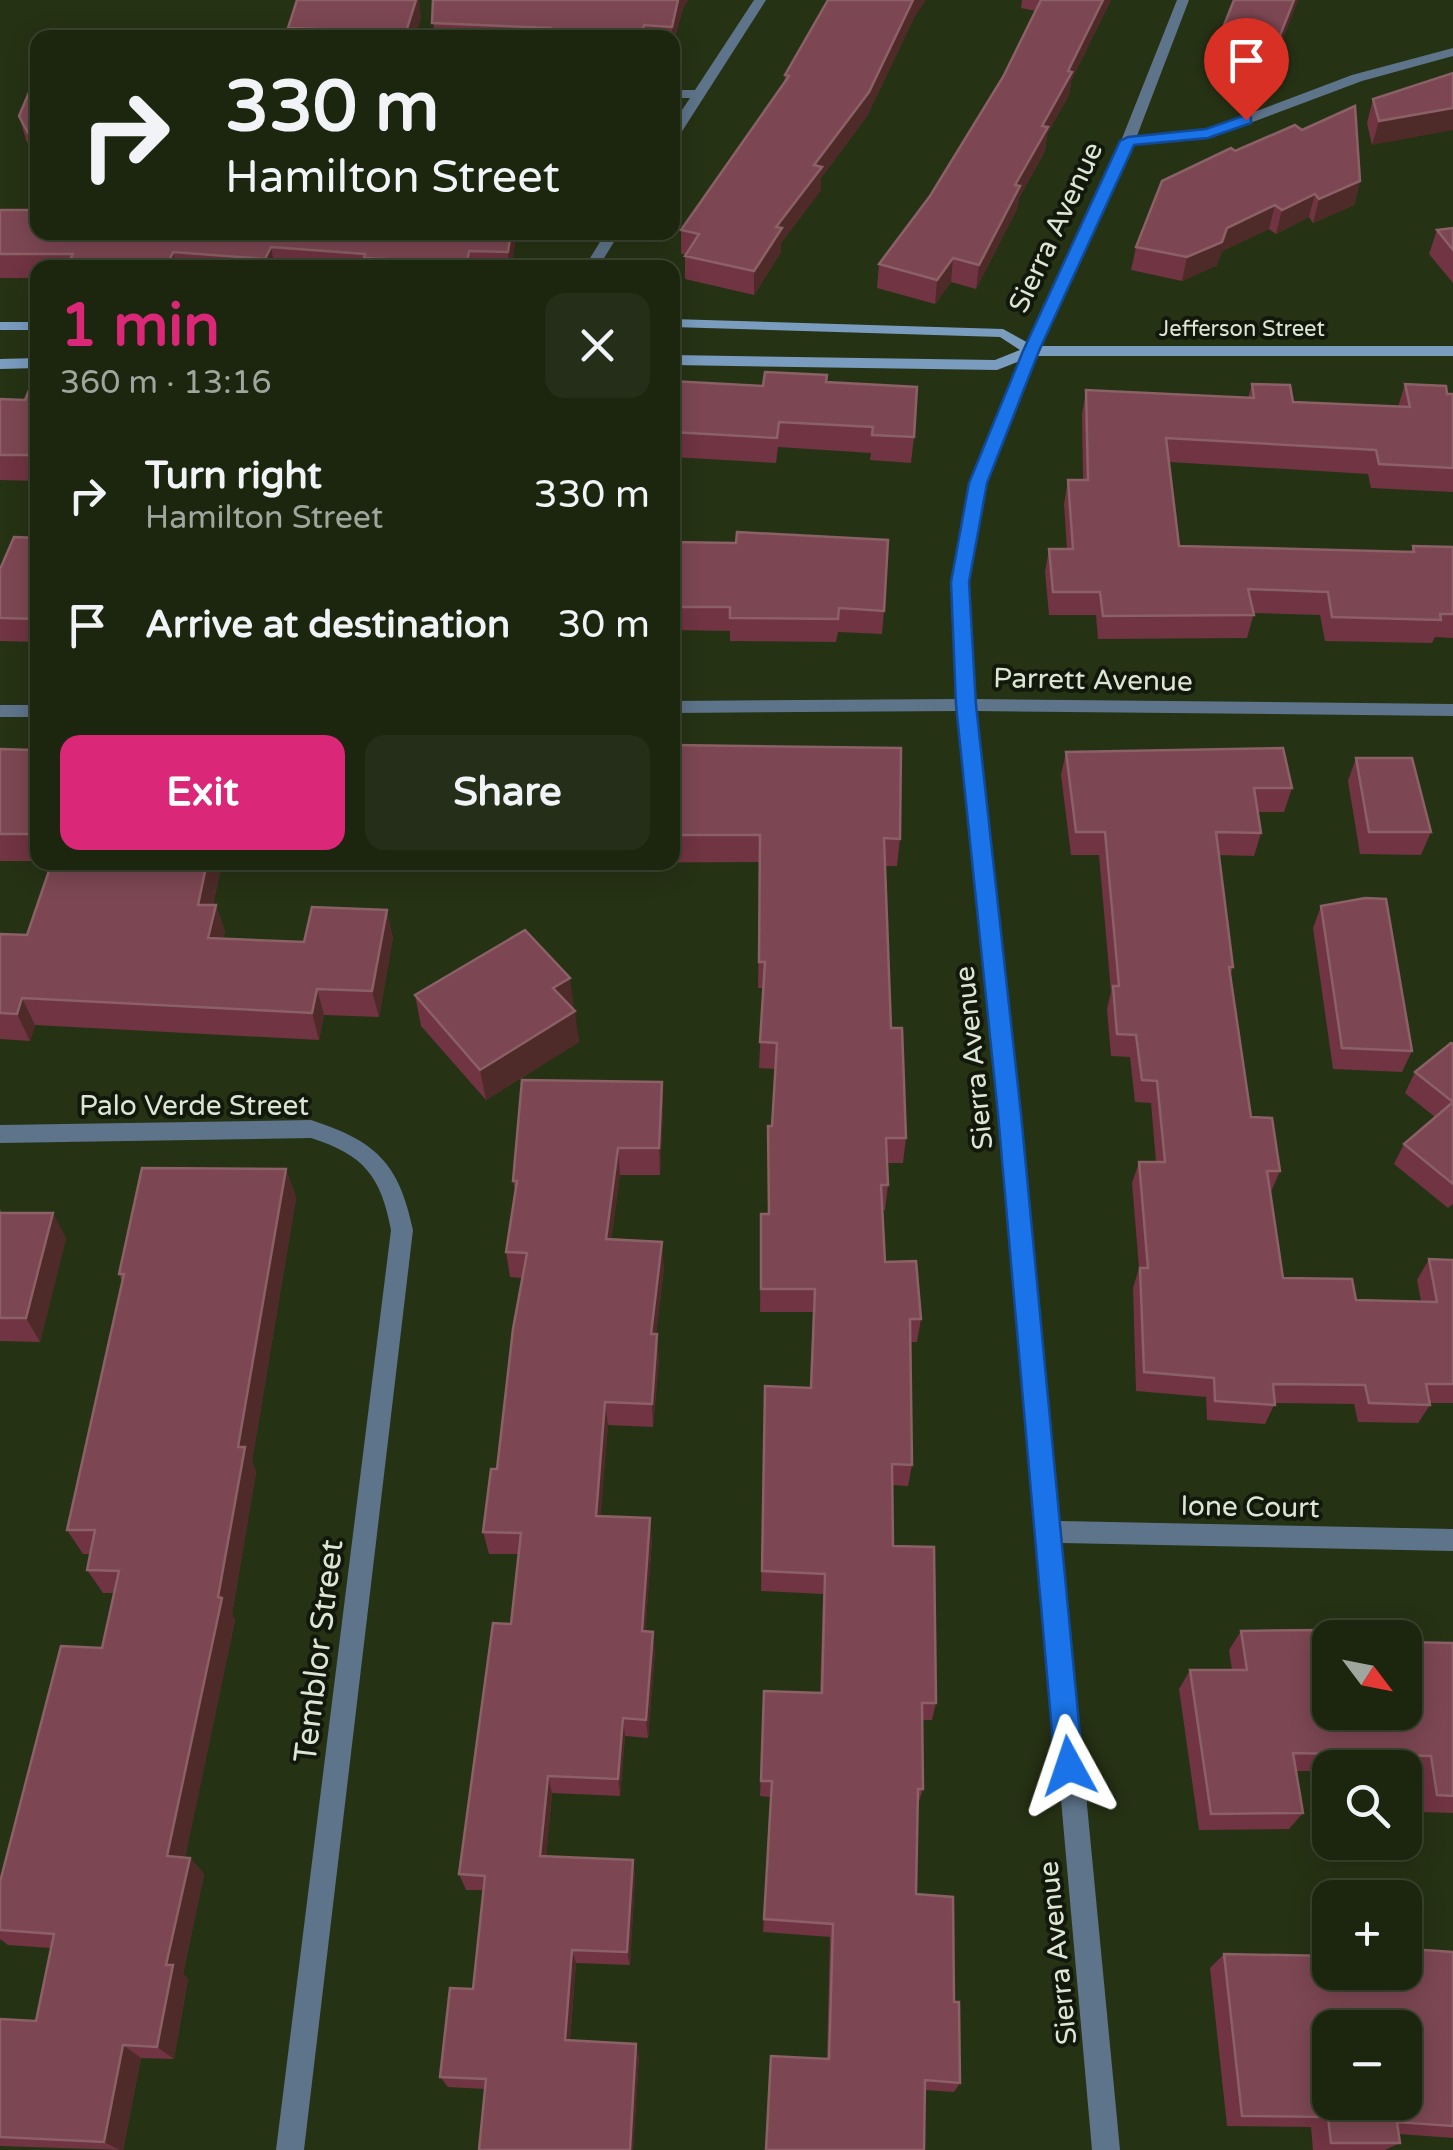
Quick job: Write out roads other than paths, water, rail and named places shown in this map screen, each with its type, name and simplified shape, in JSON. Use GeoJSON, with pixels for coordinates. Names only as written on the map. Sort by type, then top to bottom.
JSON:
{"type":"FeatureCollection","features":[{"type":"Feature","properties":{"kind":"main road","name":"Jefferson Street"},"geometry":{"type":"LineString","coordinates":[[680,324],[1003,333],[1031,351]]}},
{"type":"Feature","properties":{"kind":"main road"},"geometry":{"type":"LineString","coordinates":[[0,326],[30,326]]}},
{"type":"Feature","properties":{"kind":"main road","name":"Jefferson Street"},"geometry":{"type":"LineString","coordinates":[[680,360],[997,365],[1031,351],[1453,352]]}},
{"type":"Feature","properties":{"kind":"main road"},"geometry":{"type":"LineString","coordinates":[[0,364],[30,363]]}},
{"type":"Feature","properties":{"kind":"street"},"geometry":{"type":"LineString","coordinates":[[680,123],[760,0]]}},
{"type":"Feature","properties":{"kind":"street","name":"Sierra Avenue"},"geometry":{"type":"LineString","coordinates":[[1106,2150],[1046,1532],[1028,1302],[966,705],[960,582],[978,483],[1031,351],[1128,141],[1184,0]]}},
{"type":"Feature","properties":{"kind":"street"},"geometry":{"type":"LineString","coordinates":[[1128,141],[1208,134],[1357,78],[1453,52]]}},
{"type":"Feature","properties":{"kind":"street"},"geometry":{"type":"LineString","coordinates":[[680,94],[698,94]]}},
{"type":"Feature","properties":{"kind":"street","name":"Parrett Avenue"},"geometry":{"type":"LineString","coordinates":[[680,707],[966,705],[1453,710]]}},
{"type":"Feature","properties":{"kind":"street"},"geometry":{"type":"LineString","coordinates":[[0,711],[30,711]]}},
{"type":"Feature","properties":{"kind":"street","name":"Palo Verde Street"},"geometry":{"type":"LineString","coordinates":[[0,1134],[310,1129],[348,1140],[379,1164]]}},
{"type":"Feature","properties":{"kind":"street","name":"Temblor Street"},"geometry":{"type":"LineString","coordinates":[[290,2150],[402,1230],[397,1195],[379,1164]]}},
{"type":"Feature","properties":{"kind":"street","name":"Ione Court"},"geometry":{"type":"LineString","coordinates":[[1046,1532],[1453,1540]]}}]}
